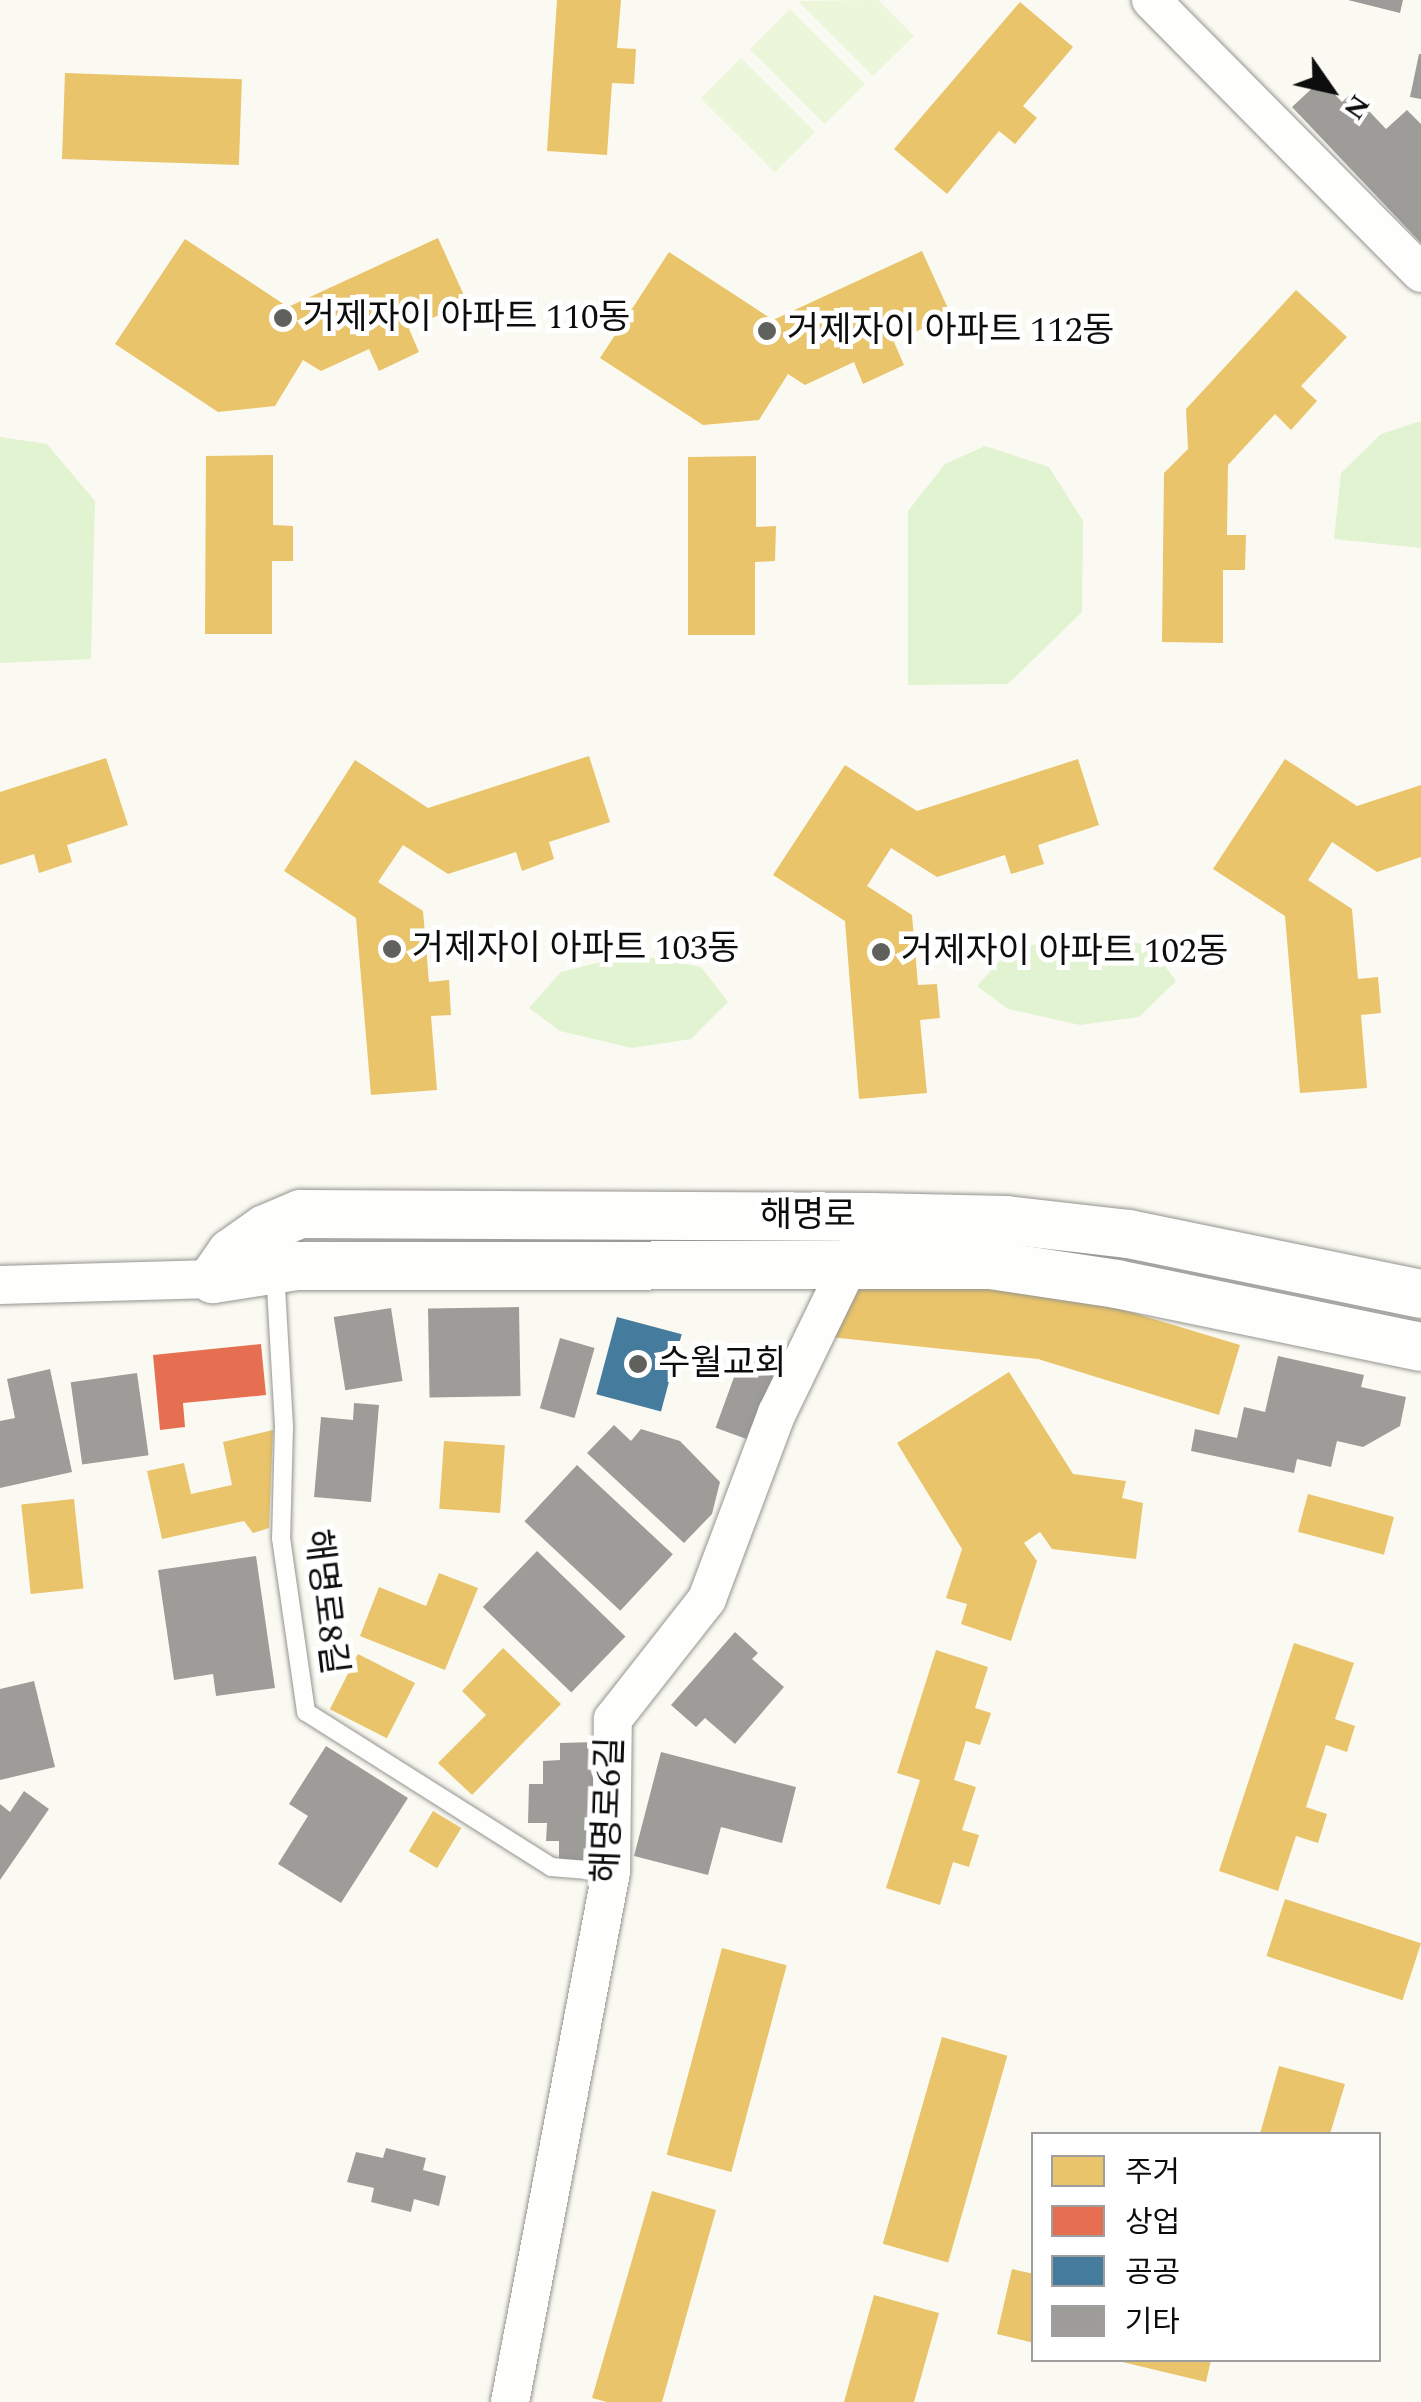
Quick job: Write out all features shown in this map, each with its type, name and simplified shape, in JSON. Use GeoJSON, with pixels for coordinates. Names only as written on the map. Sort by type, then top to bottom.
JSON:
{"type":"FeatureCollection","features":[{"type":"Feature","properties":{"kind":"street"},"geometry":{"type":"LineString","coordinates":[[1151,0],[1421,274]]}},
{"type":"Feature","properties":{"kind":"street","name":"해명로"},"geometry":{"type":"LineString","coordinates":[[213,1279],[231,1253],[265,1229],[302,1214],[872,1217],[1006,1220],[1130,1234],[1421,1294]]}},
{"type":"Feature","properties":{"kind":"street","name":"해명로6길"},"geometry":{"type":"LineString","coordinates":[[510,2402],[611,1872],[613,1719],[707,1599],[776,1412],[872,1217]]}},
{"type":"Feature","properties":{"kind":"street","name":"해명로"},"geometry":{"type":"LineString","coordinates":[[0,1285],[213,1279],[275,1270],[991,1265],[1116,1284],[1421,1347]]}},
{"type":"Feature","properties":{"kind":"lane","name":"해명로8길"},"geometry":{"type":"LineString","coordinates":[[275,1270],[284,1428],[280,1538],[306,1712],[550,1868],[611,1872]]}},
{"type":"Feature","properties":{"kind":"green space"},"geometry":{"type":"Polygon","coordinates":[[[878,0],[914,36],[873,76],[798,1],[878,0]]]}},
{"type":"Feature","properties":{"kind":"green space"},"geometry":{"type":"Polygon","coordinates":[[[790,9],[865,84],[825,124],[750,49],[790,9]]]}},
{"type":"Feature","properties":{"kind":"green space"},"geometry":{"type":"Polygon","coordinates":[[[741,58],[815,132],[775,173],[701,98],[741,58]]]}},
{"type":"Feature","properties":{"kind":"green space"},"geometry":{"type":"Polygon","coordinates":[[[1421,421],[1421,548],[1334,539],[1341,473],[1381,434],[1421,421]]]}},
{"type":"Feature","properties":{"kind":"green space"},"geometry":{"type":"Polygon","coordinates":[[[0,437],[47,444],[95,501],[91,659],[0,663],[0,437]]]}},
{"type":"Feature","properties":{"kind":"green space"},"geometry":{"type":"Polygon","coordinates":[[[985,446],[1049,467],[1083,521],[1082,612],[1008,684],[908,685],[908,511],[945,464],[985,446]]]}},
{"type":"Feature","properties":{"kind":"green space"},"geometry":{"type":"Polygon","coordinates":[[[1080,933],[1149,945],[1176,981],[1139,1017],[1080,1025],[1008,1009],[977,986],[1009,951],[1080,933]]]}},
{"type":"Feature","properties":{"kind":"green space"},"geometry":{"type":"Polygon","coordinates":[[[632,954],[701,967],[728,1002],[691,1039],[632,1048],[560,1031],[529,1008],[561,972],[632,954]]]}},
{"type":"Feature","properties":{"kind":"building: 주거"},"geometry":{"type":"Polygon","coordinates":[[[557,0],[621,0],[617,48],[636,49],[634,84],[612,83],[607,155],[547,151],[557,0]]]}},
{"type":"Feature","properties":{"kind":"building: 주거"},"geometry":{"type":"Polygon","coordinates":[[[1020,2],[1073,47],[1023,106],[1037,118],[1015,144],[999,131],[947,194],[894,149],[1020,2]]]}},
{"type":"Feature","properties":{"kind":"building: 주거"},"geometry":{"type":"Polygon","coordinates":[[[65,73],[242,79],[239,165],[62,159],[65,73]]]}},
{"type":"Feature","properties":{"kind":"building: 주거","name":"거제자이 아파트 110동"},"geometry":{"type":"Polygon","coordinates":[[[438,238],[467,302],[409,329],[419,352],[379,371],[369,349],[321,371],[303,360],[275,406],[218,412],[115,344],[185,239],[288,307],[438,238]]]}},
{"type":"Feature","properties":{"kind":"building: 주거","name":"거제자이 아파트 112동"},"geometry":{"type":"Polygon","coordinates":[[[922,251],[951,315],[894,342],[904,365],[863,384],[854,362],[805,385],[788,374],[759,420],[703,425],[600,358],[669,252],[773,320],[922,251]]]}},
{"type":"Feature","properties":{"kind":"building: 주거"},"geometry":{"type":"Polygon","coordinates":[[[1296,290],[1347,337],[1301,386],[1317,401],[1291,430],[1275,414],[1228,465],[1227,535],[1246,535],[1245,570],[1223,570],[1223,643],[1162,642],[1164,473],[1188,449],[1186,409],[1296,290]]]}},
{"type":"Feature","properties":{"kind":"building: 주거"},"geometry":{"type":"Polygon","coordinates":[[[273,455],[273,525],[293,526],[293,561],[272,561],[272,634],[205,634],[206,456],[273,455]]]}},
{"type":"Feature","properties":{"kind":"building: 주거"},"geometry":{"type":"Polygon","coordinates":[[[756,456],[756,527],[776,526],[775,561],[755,562],[755,635],[688,635],[688,457],[756,456]]]}},
{"type":"Feature","properties":{"kind":"building: 주거","name":"거제자이 아파트 103동"},"geometry":{"type":"Polygon","coordinates":[[[589,756],[610,822],[549,842],[554,859],[522,871],[516,852],[448,874],[403,845],[378,882],[423,911],[429,982],[449,980],[451,1015],[431,1016],[437,1090],[371,1095],[356,918],[284,871],[355,760],[428,808],[589,756]]]}},
{"type":"Feature","properties":{"kind":"building: 주거"},"geometry":{"type":"Polygon","coordinates":[[[106,758],[128,825],[67,845],[72,862],[39,873],[34,854],[0,865],[0,792],[106,758]]]}},
{"type":"Feature","properties":{"kind":"building: 주거","name":"거제자이 아파트 102동"},"geometry":{"type":"Polygon","coordinates":[[[1078,759],[1099,825],[1038,845],[1044,864],[1011,874],[1005,855],[937,877],[891,848],[867,886],[912,915],[918,985],[937,984],[940,1018],[920,1020],[927,1093],[859,1099],[845,921],[773,875],[845,765],[917,811],[1078,759]]]}},
{"type":"Feature","properties":{"kind":"building: 주거"},"geometry":{"type":"Polygon","coordinates":[[[1285,759],[1357,806],[1421,785],[1421,857],[1377,872],[1332,842],[1308,880],[1352,909],[1358,979],[1378,977],[1381,1013],[1361,1015],[1367,1088],[1300,1093],[1285,916],[1213,869],[1285,759]]]}},
{"type":"Feature","properties":{"kind":"building: 주거"},"geometry":{"type":"Polygon","coordinates":[[[849,1273],[1057,1290],[1240,1345],[1219,1415],[1038,1359],[830,1337],[849,1273]]]}},
{"type":"Feature","properties":{"kind":"building: 주거"},"geometry":{"type":"Polygon","coordinates":[[[1009,1372],[1073,1474],[1126,1481],[1122,1498],[1143,1503],[1136,1559],[1052,1549],[1040,1532],[1024,1543],[1037,1561],[1011,1641],[961,1624],[967,1604],[946,1598],[962,1549],[897,1443],[1009,1372]]]}},
{"type":"Feature","properties":{"kind":"building: 주거"},"geometry":{"type":"Polygon","coordinates":[[[273,1430],[269,1528],[253,1533],[244,1521],[162,1539],[147,1471],[184,1463],[191,1494],[232,1485],[223,1442],[273,1430]]]}},
{"type":"Feature","properties":{"kind":"building: 주거"},"geometry":{"type":"Polygon","coordinates":[[[444,1441],[505,1445],[500,1513],[439,1509],[444,1441]]]}},
{"type":"Feature","properties":{"kind":"building: 주거"},"geometry":{"type":"Polygon","coordinates":[[[1308,1494],[1394,1517],[1384,1555],[1298,1532],[1308,1494]]]}},
{"type":"Feature","properties":{"kind":"building: 주거"},"geometry":{"type":"Polygon","coordinates":[[[74,1499],[83,1589],[31,1594],[21,1505],[74,1499]]]}},
{"type":"Feature","properties":{"kind":"building: 주거"},"geometry":{"type":"Polygon","coordinates":[[[439,1573],[478,1588],[445,1670],[360,1636],[379,1587],[426,1606],[439,1573]]]}},
{"type":"Feature","properties":{"kind":"building: 주거"},"geometry":{"type":"Polygon","coordinates":[[[1294,1643],[1354,1663],[1335,1719],[1355,1726],[1347,1752],[1326,1745],[1306,1807],[1327,1814],[1318,1843],[1296,1836],[1278,1891],[1219,1871],[1294,1643]]]}},
{"type":"Feature","properties":{"kind":"building: 주거"},"geometry":{"type":"Polygon","coordinates":[[[503,1648],[561,1704],[472,1795],[438,1763],[486,1715],[462,1691],[503,1648]]]}},
{"type":"Feature","properties":{"kind":"building: 주거"},"geometry":{"type":"Polygon","coordinates":[[[936,1650],[988,1667],[975,1708],[991,1713],[980,1745],[966,1741],[954,1780],[976,1787],[962,1830],[979,1835],[969,1867],[953,1862],[940,1905],[886,1888],[920,1780],[897,1773],[936,1650]]]}},
{"type":"Feature","properties":{"kind":"building: 주거"},"geometry":{"type":"Polygon","coordinates":[[[358,1654],[415,1683],[387,1738],[330,1709],[358,1654]]]}},
{"type":"Feature","properties":{"kind":"building: 주거"},"geometry":{"type":"Polygon","coordinates":[[[433,1811],[461,1828],[437,1868],[409,1851],[433,1811]]]}},
{"type":"Feature","properties":{"kind":"building: 주거"},"geometry":{"type":"Polygon","coordinates":[[[1285,1899],[1421,1943],[1402,2000],[1266,1956],[1285,1899]]]}},
{"type":"Feature","properties":{"kind":"building: 주거"},"geometry":{"type":"Polygon","coordinates":[[[722,1948],[787,1965],[731,2172],[667,2155],[722,1948]]]}},
{"type":"Feature","properties":{"kind":"building: 주거"},"geometry":{"type":"Polygon","coordinates":[[[942,2037],[1007,2056],[948,2262],[883,2244],[942,2037]]]}},
{"type":"Feature","properties":{"kind":"building: 주거"},"geometry":{"type":"Polygon","coordinates":[[[1279,2066],[1345,2084],[1331,2132],[1261,2132],[1279,2066]]]}},
{"type":"Feature","properties":{"kind":"building: 주거"},"geometry":{"type":"Polygon","coordinates":[[[652,2191],[716,2210],[662,2402],[607,2402],[592,2398],[652,2191]]]}},
{"type":"Feature","properties":{"kind":"building: 주거"},"geometry":{"type":"Polygon","coordinates":[[[1012,2269],[1031,2273],[1031,2342],[997,2334],[1012,2269]]]}},
{"type":"Feature","properties":{"kind":"building: 주거"},"geometry":{"type":"Polygon","coordinates":[[[874,2295],[939,2313],[914,2402],[844,2402],[874,2295]]]}},
{"type":"Feature","properties":{"kind":"building: 주거"},"geometry":{"type":"Polygon","coordinates":[[[1122,2362],[1211,2362],[1206,2382],[1122,2362]]]}},
{"type":"Feature","properties":{"kind":"building: 상업"},"geometry":{"type":"Polygon","coordinates":[[[261,1344],[266,1395],[183,1403],[185,1427],[160,1430],[153,1355],[261,1344]]]}},
{"type":"Feature","properties":{"kind":"building: 공공","name":"수월교회"},"geometry":{"type":"Polygon","coordinates":[[[617,1317],[682,1334],[661,1412],[596,1394],[617,1317]]]}},
{"type":"Feature","properties":{"kind":"building: 기타"},"geometry":{"type":"Polygon","coordinates":[[[1348,0],[1403,0],[1400,13],[1348,0]]]}},
{"type":"Feature","properties":{"kind":"building: 기타"},"geometry":{"type":"Polygon","coordinates":[[[1421,54],[1421,99],[1410,97],[1421,54]]]}},
{"type":"Feature","properties":{"kind":"building: 기타"},"geometry":{"type":"Polygon","coordinates":[[[1321,80],[1342,102],[1352,93],[1386,129],[1407,110],[1421,124],[1421,243],[1292,107],[1321,80]]]}},
{"type":"Feature","properties":{"kind":"building: 기타"},"geometry":{"type":"Polygon","coordinates":[[[519,1307],[521,1396],[430,1398],[428,1309],[519,1307]]]}},
{"type":"Feature","properties":{"kind":"building: 기타"},"geometry":{"type":"Polygon","coordinates":[[[391,1308],[403,1381],[345,1390],[334,1317],[391,1308]]]}},
{"type":"Feature","properties":{"kind":"building: 기타"},"geometry":{"type":"Polygon","coordinates":[[[560,1338],[595,1348],[574,1418],[540,1408],[560,1338]]]}},
{"type":"Feature","properties":{"kind":"building: 기타"},"geometry":{"type":"Polygon","coordinates":[[[745,1347],[781,1360],[751,1441],[716,1428],[745,1347]]]}},
{"type":"Feature","properties":{"kind":"building: 기타"},"geometry":{"type":"Polygon","coordinates":[[[1278,1356],[1364,1375],[1361,1387],[1406,1397],[1400,1426],[1363,1447],[1337,1441],[1331,1467],[1297,1459],[1294,1473],[1191,1451],[1195,1429],[1237,1438],[1244,1407],[1265,1412],[1278,1356]]]}},
{"type":"Feature","properties":{"kind":"building: 기타"},"geometry":{"type":"Polygon","coordinates":[[[50,1369],[72,1472],[0,1488],[0,1421],[15,1418],[7,1379],[50,1369]]]}},
{"type":"Feature","properties":{"kind":"building: 기타"},"geometry":{"type":"Polygon","coordinates":[[[137,1373],[149,1455],[82,1465],[71,1382],[137,1373]]]}},
{"type":"Feature","properties":{"kind":"building: 기타"},"geometry":{"type":"Polygon","coordinates":[[[354,1403],[379,1405],[371,1502],[314,1497],[321,1417],[353,1420],[354,1403]]]}},
{"type":"Feature","properties":{"kind":"building: 기타"},"geometry":{"type":"Polygon","coordinates":[[[614,1425],[631,1441],[641,1429],[680,1441],[720,1482],[712,1514],[684,1543],[587,1453],[614,1425]]]}},
{"type":"Feature","properties":{"kind":"building: 기타"},"geometry":{"type":"Polygon","coordinates":[[[577,1465],[673,1554],[620,1611],[524,1521],[577,1465]]]}},
{"type":"Feature","properties":{"kind":"building: 기타"},"geometry":{"type":"Polygon","coordinates":[[[537,1551],[625,1636],[571,1693],[483,1607],[537,1551]]]}},
{"type":"Feature","properties":{"kind":"building: 기타"},"geometry":{"type":"Polygon","coordinates":[[[256,1556],[275,1688],[216,1696],[213,1674],[174,1680],[158,1570],[256,1556]]]}},
{"type":"Feature","properties":{"kind":"building: 기타"},"geometry":{"type":"Polygon","coordinates":[[[735,1632],[758,1653],[752,1659],[784,1687],[735,1744],[705,1718],[696,1727],[671,1705],[735,1632]]]}},
{"type":"Feature","properties":{"kind":"building: 기타"},"geometry":{"type":"Polygon","coordinates":[[[34,1681],[55,1767],[0,1780],[0,1689],[34,1681]]]}},
{"type":"Feature","properties":{"kind":"building: 기타"},"geometry":{"type":"Polygon","coordinates":[[[596,1742],[596,1860],[559,1861],[559,1841],[546,1841],[547,1823],[528,1823],[529,1784],[543,1784],[543,1761],[560,1760],[560,1743],[596,1742]]]}},
{"type":"Feature","properties":{"kind":"building: 기타"},"geometry":{"type":"Polygon","coordinates":[[[326,1746],[408,1798],[341,1903],[278,1864],[308,1816],[289,1804],[326,1746]]]}},
{"type":"Feature","properties":{"kind":"building: 기타"},"geometry":{"type":"Polygon","coordinates":[[[661,1752],[796,1787],[782,1843],[721,1827],[708,1875],[634,1856],[661,1752]]]}},
{"type":"Feature","properties":{"kind":"building: 기타"},"geometry":{"type":"Polygon","coordinates":[[[24,1791],[49,1809],[0,1880],[0,1804],[10,1812],[24,1791]]]}},
{"type":"Feature","properties":{"kind":"building: 기타"},"geometry":{"type":"Polygon","coordinates":[[[386,2148],[426,2158],[423,2170],[446,2176],[439,2206],[414,2199],[411,2212],[371,2202],[374,2188],[347,2182],[356,2152],[383,2158],[386,2148]]]}},
{"type":"Feature","properties":{"kind":"place","name":"거제자이 아파트 110동"},"geometry":{"type":"Point","coordinates":[283,318]}},
{"type":"Feature","properties":{"kind":"place","name":"거제자이 아파트 112동"},"geometry":{"type":"Point","coordinates":[767,331]}},
{"type":"Feature","properties":{"kind":"place","name":"거제자이 아파트 103동"},"geometry":{"type":"Point","coordinates":[392,949]}},
{"type":"Feature","properties":{"kind":"place","name":"거제자이 아파트 102동"},"geometry":{"type":"Point","coordinates":[881,952]}},
{"type":"Feature","properties":{"kind":"place","name":"수월교회"},"geometry":{"type":"Point","coordinates":[638,1364]}}]}
